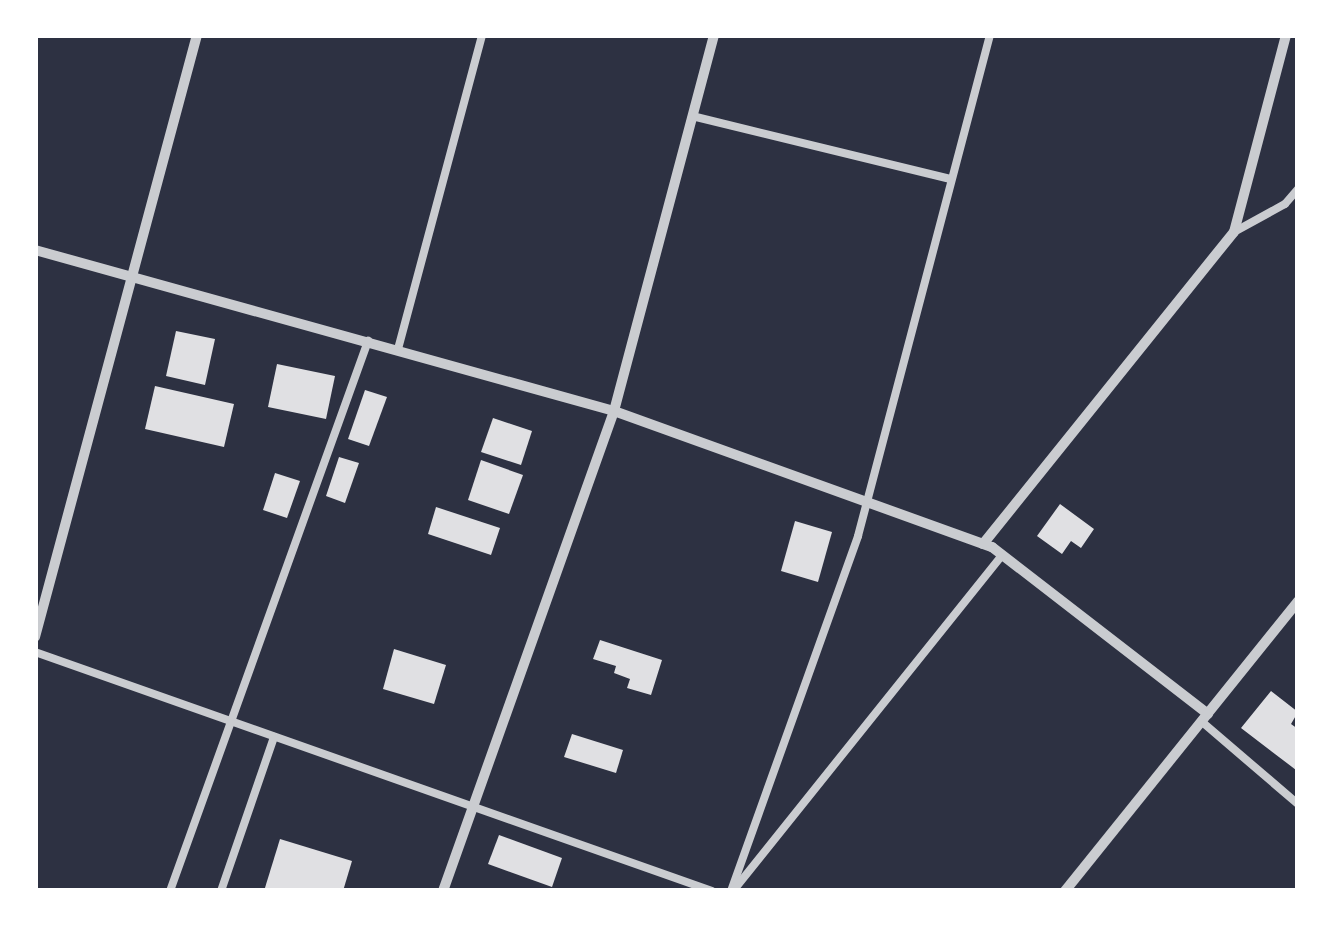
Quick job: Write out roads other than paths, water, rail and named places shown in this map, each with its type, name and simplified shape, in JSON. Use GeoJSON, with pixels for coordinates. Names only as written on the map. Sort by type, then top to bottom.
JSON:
{"type":"FeatureCollection","features":[{"type":"Feature","properties":{"kind":"street"},"geometry":{"type":"LineString","coordinates":[[35,638],[198,35]]}},
{"type":"Feature","properties":{"kind":"street"},"geometry":{"type":"LineString","coordinates":[[442,891],[614,411],[714,35]]}},
{"type":"Feature","properties":{"kind":"street"},"geometry":{"type":"LineString","coordinates":[[983,544],[1234,232],[1286,35]]}},
{"type":"Feature","properties":{"kind":"street"},"geometry":{"type":"LineString","coordinates":[[35,250],[614,411],[983,544],[1002,555],[1205,718]]}},
{"type":"Feature","properties":{"kind":"street"},"geometry":{"type":"LineString","coordinates":[[1066,891],[1298,601]]}},
{"type":"Feature","properties":{"kind":"lane"},"geometry":{"type":"LineString","coordinates":[[398,349],[482,35]]}},
{"type":"Feature","properties":{"kind":"lane"},"geometry":{"type":"LineString","coordinates":[[732,891],[867,501],[990,35]]}},
{"type":"Feature","properties":{"kind":"lane"},"geometry":{"type":"LineString","coordinates":[[692,116],[950,179]]}},
{"type":"Feature","properties":{"kind":"lane"},"geometry":{"type":"LineString","coordinates":[[1234,232],[1285,204],[1298,189]]}},
{"type":"Feature","properties":{"kind":"lane"},"geometry":{"type":"LineString","coordinates":[[170,891],[368,341]]}},
{"type":"Feature","properties":{"kind":"lane"},"geometry":{"type":"LineString","coordinates":[[732,891],[1002,555]]}},
{"type":"Feature","properties":{"kind":"lane"},"geometry":{"type":"LineString","coordinates":[[35,652],[712,891]]}},
{"type":"Feature","properties":{"kind":"lane"},"geometry":{"type":"LineString","coordinates":[[1205,718],[1298,804]]}},
{"type":"Feature","properties":{"kind":"lane"},"geometry":{"type":"LineString","coordinates":[[221,891],[274,737]]}}]}
